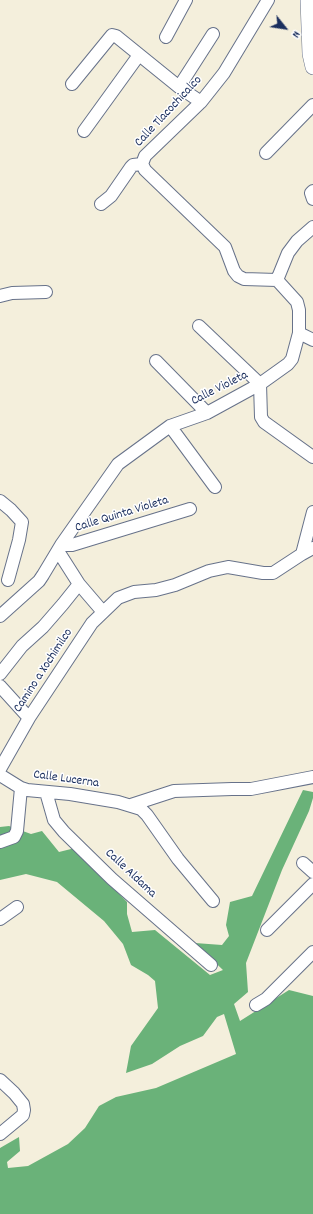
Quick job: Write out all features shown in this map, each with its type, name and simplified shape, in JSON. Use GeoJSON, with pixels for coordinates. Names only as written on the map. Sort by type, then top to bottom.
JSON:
{"type":"FeatureCollection","features":[{"type":"Feature","properties":{"kind":"main road"},"geometry":{"type":"LineString","coordinates":[[308,0],[310,54],[313,67]]}},
{"type":"Feature","properties":{"kind":"street"},"geometry":{"type":"LineString","coordinates":[[166,37],[186,0]]}},
{"type":"Feature","properties":{"kind":"street","name":"Calle Tlacochicalco"},"geometry":{"type":"LineString","coordinates":[[268,0],[224,73],[201,102],[145,156],[142,164],[145,170],[225,247],[234,271],[238,276],[244,279],[277,280]]}},
{"type":"Feature","properties":{"kind":"street"},"geometry":{"type":"LineString","coordinates":[[179,87],[213,34]]}},
{"type":"Feature","properties":{"kind":"street"},"geometry":{"type":"LineString","coordinates":[[72,84],[112,35],[116,36],[179,87],[201,102]]}},
{"type":"Feature","properties":{"kind":"street"},"geometry":{"type":"LineString","coordinates":[[84,131],[139,55]]}},
{"type":"Feature","properties":{"kind":"street"},"geometry":{"type":"LineString","coordinates":[[266,153],[313,105]]}},
{"type":"Feature","properties":{"kind":"street"},"geometry":{"type":"LineString","coordinates":[[101,204],[111,196],[133,165],[142,164]]}},
{"type":"Feature","properties":{"kind":"street"},"geometry":{"type":"LineString","coordinates":[[313,191],[311,193],[313,199]]}},
{"type":"Feature","properties":{"kind":"street"},"geometry":{"type":"LineString","coordinates":[[277,280],[288,253],[297,241],[313,228]]}},
{"type":"Feature","properties":{"kind":"street","name":"Calle Violeta"},"geometry":{"type":"LineString","coordinates":[[0,616],[39,581],[118,464],[170,426],[207,413],[260,384],[288,364],[292,359],[299,334],[299,310],[297,302],[277,280]]}},
{"type":"Feature","properties":{"kind":"street"},"geometry":{"type":"LineString","coordinates":[[0,296],[12,293],[46,292]]}},
{"type":"Feature","properties":{"kind":"street"},"geometry":{"type":"LineString","coordinates":[[199,326],[260,384],[261,418],[264,422],[313,457]]}},
{"type":"Feature","properties":{"kind":"street"},"geometry":{"type":"LineString","coordinates":[[299,334],[313,340]]}},
{"type":"Feature","properties":{"kind":"street"},"geometry":{"type":"LineString","coordinates":[[156,362],[207,413]]}},
{"type":"Feature","properties":{"kind":"street"},"geometry":{"type":"LineString","coordinates":[[170,426],[215,487]]}},
{"type":"Feature","properties":{"kind":"street"},"geometry":{"type":"LineString","coordinates":[[0,501],[22,522],[19,540],[8,580]]}},
{"type":"Feature","properties":{"kind":"street","name":"Calle Quinta Violeta"},"geometry":{"type":"LineString","coordinates":[[60,548],[190,509]]}},
{"type":"Feature","properties":{"kind":"street"},"geometry":{"type":"LineString","coordinates":[[302,554],[313,512]]}},
{"type":"Feature","properties":{"kind":"street"},"geometry":{"type":"LineString","coordinates":[[60,548],[79,584],[103,612]]}},
{"type":"Feature","properties":{"kind":"street","name":"Camino a Xochimilco"},"geometry":{"type":"LineString","coordinates":[[0,769],[29,718],[92,623],[118,598],[134,592],[156,590],[175,586],[209,571],[228,567],[263,573],[274,573],[313,548]]}},
{"type":"Feature","properties":{"kind":"street"},"geometry":{"type":"LineString","coordinates":[[0,674],[22,646],[43,627],[79,584]]}},
{"type":"Feature","properties":{"kind":"street"},"geometry":{"type":"LineString","coordinates":[[0,686],[29,718]]}},
{"type":"Feature","properties":{"kind":"street","name":"Calle Lucerna"},"geometry":{"type":"LineString","coordinates":[[0,775],[21,788],[70,794],[131,805]]}},
{"type":"Feature","properties":{"kind":"street"},"geometry":{"type":"LineString","coordinates":[[131,805],[174,791],[232,788],[251,789],[313,777]]}},
{"type":"Feature","properties":{"kind":"street"},"geometry":{"type":"LineString","coordinates":[[0,842],[14,837],[17,831],[21,788]]}},
{"type":"Feature","properties":{"kind":"street","name":"Calle Aldama"},"geometry":{"type":"LineString","coordinates":[[46,792],[54,820],[64,832],[112,879],[211,965]]}},
{"type":"Feature","properties":{"kind":"street"},"geometry":{"type":"LineString","coordinates":[[131,805],[141,809],[147,815],[178,859],[213,901]]}},
{"type":"Feature","properties":{"kind":"street"},"geometry":{"type":"LineString","coordinates":[[303,863],[313,872]]}},
{"type":"Feature","properties":{"kind":"street"},"geometry":{"type":"LineString","coordinates":[[267,930],[313,884]]}},
{"type":"Feature","properties":{"kind":"street"},"geometry":{"type":"LineString","coordinates":[[0,919],[17,907]]}},
{"type":"Feature","properties":{"kind":"street"},"geometry":{"type":"LineString","coordinates":[[256,1005],[266,999],[313,952]]}},
{"type":"Feature","properties":{"kind":"street"},"geometry":{"type":"LineString","coordinates":[[0,1080],[23,1104],[24,1110],[23,1115],[0,1134]]}},
{"type":"Feature","properties":{"kind":"green space"},"geometry":{"type":"Polygon","coordinates":[[[303,790],[313,792],[313,798],[309,811],[282,870],[246,963],[248,992],[234,1004],[240,1021],[289,990],[313,996],[313,1214],[0,1214],[0,1148],[19,1137],[20,1151],[7,1162],[8,1168],[28,1166],[68,1144],[85,1128],[99,1106],[116,1097],[156,1088],[236,1054],[224,1014],[217,1017],[203,1036],[180,1046],[152,1064],[126,1073],[131,1046],[158,1008],[155,981],[131,965],[123,944],[104,921],[57,882],[26,874],[0,880],[0,827],[9,826],[31,834],[42,831],[59,852],[75,848],[127,902],[127,914],[132,932],[155,930],[210,975],[223,970],[195,943],[222,945],[229,936],[226,925],[230,902],[252,896],[303,790]]]}}]}
